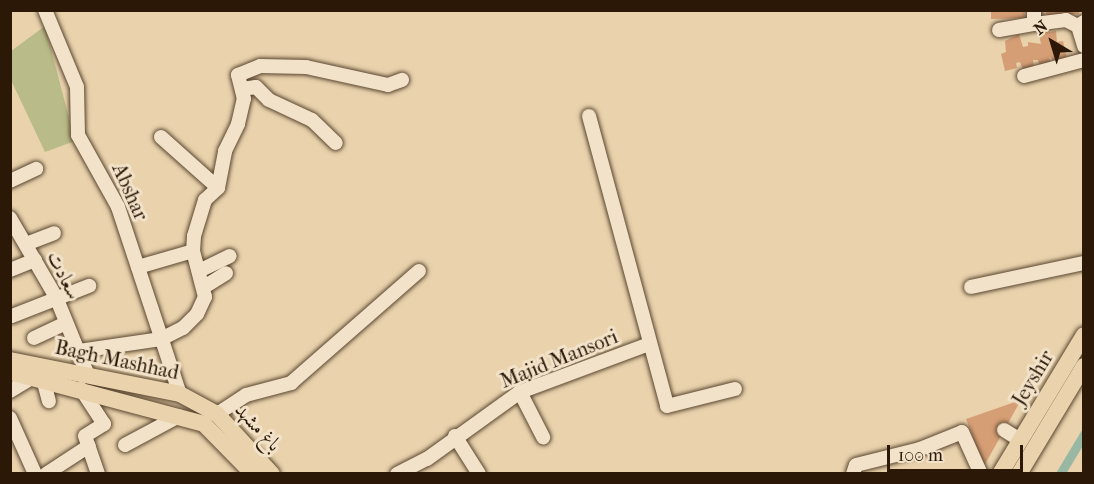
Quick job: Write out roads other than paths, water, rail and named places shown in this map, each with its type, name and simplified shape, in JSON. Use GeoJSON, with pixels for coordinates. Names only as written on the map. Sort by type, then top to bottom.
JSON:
{"type":"FeatureCollection","features":[{"type":"Feature","properties":{"kind":"main road","name":"Jeyshir"},"geometry":{"type":"LineString","coordinates":[[1000,474],[1083,334]]}},
{"type":"Feature","properties":{"kind":"main road","name":"Jeyshir"},"geometry":{"type":"LineString","coordinates":[[1019,474],[1083,366]]}},
{"type":"Feature","properties":{"kind":"main road","name":"Bagh Mashhad"},"geometry":{"type":"LineString","coordinates":[[12,377],[68,370],[84,381]]}},
{"type":"Feature","properties":{"kind":"main road","name":"Bagh Mashhad"},"geometry":{"type":"LineString","coordinates":[[12,377],[84,381],[109,388],[132,403],[179,416]]}},
{"type":"Feature","properties":{"kind":"main road","name":"Bagh Mashhad"},"geometry":{"type":"LineString","coordinates":[[109,388],[136,385],[180,394],[218,414]]}},
{"type":"Feature","properties":{"kind":"main road"},"geometry":{"type":"LineString","coordinates":[[132,403],[130,389],[136,385]]}},
{"type":"Feature","properties":{"kind":"main road","name":"باغ مشهد"},"geometry":{"type":"LineString","coordinates":[[218,414],[272,474]]}},
{"type":"Feature","properties":{"kind":"main road","name":"باغ مشهد"},"geometry":{"type":"LineString","coordinates":[[179,416],[204,424],[249,472]]}},
{"type":"Feature","properties":{"kind":"street","name":"Abshar"},"geometry":{"type":"LineString","coordinates":[[45,10],[77,87],[78,135],[118,207],[180,394]]}},
{"type":"Feature","properties":{"kind":"street"},"geometry":{"type":"LineString","coordinates":[[999,30],[1034,17],[1066,20],[1081,24],[1083,46]]}},
{"type":"Feature","properties":{"kind":"street"},"geometry":{"type":"LineString","coordinates":[[1024,76],[1083,60]]}},
{"type":"Feature","properties":{"kind":"street"},"geometry":{"type":"LineString","coordinates":[[68,370],[79,351],[161,339],[183,328],[197,314],[205,297],[193,251],[197,220],[205,200],[218,188],[225,152],[238,124],[242,89],[238,75],[260,66],[348,73],[388,85],[402,80]]}},
{"type":"Feature","properties":{"kind":"street"},"geometry":{"type":"LineString","coordinates":[[242,89],[256,87],[269,100],[312,120],[336,143]]}},
{"type":"Feature","properties":{"kind":"street"},"geometry":{"type":"LineString","coordinates":[[590,116],[667,406],[735,389]]}},
{"type":"Feature","properties":{"kind":"street"},"geometry":{"type":"LineString","coordinates":[[161,137],[218,188]]}},
{"type":"Feature","properties":{"kind":"street"},"geometry":{"type":"LineString","coordinates":[[10,181],[36,169]]}},
{"type":"Feature","properties":{"kind":"street","name":"سعادت"},"geometry":{"type":"LineString","coordinates":[[11,222],[56,297],[79,351],[84,381],[104,424],[86,436],[89,446]]}},
{"type":"Feature","properties":{"kind":"street"},"geometry":{"type":"LineString","coordinates":[[26,244],[54,233]]}},
{"type":"Feature","properties":{"kind":"street"},"geometry":{"type":"LineString","coordinates":[[138,267],[193,251]]}},
{"type":"Feature","properties":{"kind":"street"},"geometry":{"type":"LineString","coordinates":[[199,271],[231,256]]}},
{"type":"Feature","properties":{"kind":"street"},"geometry":{"type":"LineString","coordinates":[[10,270],[35,260]]}},
{"type":"Feature","properties":{"kind":"street"},"geometry":{"type":"LineString","coordinates":[[971,287],[1083,263]]}},
{"type":"Feature","properties":{"kind":"street"},"geometry":{"type":"LineString","coordinates":[[218,414],[246,395],[291,383],[419,271]]}},
{"type":"Feature","properties":{"kind":"street"},"geometry":{"type":"LineString","coordinates":[[204,287],[226,273]]}},
{"type":"Feature","properties":{"kind":"street"},"geometry":{"type":"LineString","coordinates":[[12,316],[89,286]]}},
{"type":"Feature","properties":{"kind":"street"},"geometry":{"type":"LineString","coordinates":[[34,338],[66,323]]}},
{"type":"Feature","properties":{"kind":"street","name":"Majid Mansori"},"geometry":{"type":"LineString","coordinates":[[397,474],[427,459],[454,436],[520,392],[649,344]]}},
{"type":"Feature","properties":{"kind":"street"},"geometry":{"type":"LineString","coordinates":[[38,378],[49,401]]}},
{"type":"Feature","properties":{"kind":"street"},"geometry":{"type":"LineString","coordinates":[[520,392],[543,436]]}},
{"type":"Feature","properties":{"kind":"street"},"geometry":{"type":"LineString","coordinates":[[124,445],[179,416]]}},
{"type":"Feature","properties":{"kind":"street"},"geometry":{"type":"LineString","coordinates":[[10,418],[33,470],[17,470]]}},
{"type":"Feature","properties":{"kind":"street"},"geometry":{"type":"LineString","coordinates":[[1004,430],[1020,440]]}},
{"type":"Feature","properties":{"kind":"street"},"geometry":{"type":"LineString","coordinates":[[853,474],[856,465],[920,448],[962,432],[981,474]]}},
{"type":"Feature","properties":{"kind":"street"},"geometry":{"type":"LineString","coordinates":[[454,436],[478,474]]}},
{"type":"Feature","properties":{"kind":"street"},"geometry":{"type":"LineString","coordinates":[[46,474],[89,446],[98,474]]}},
{"type":"Feature","properties":{"kind":"waterway"},"geometry":{"type":"LineString","coordinates":[[1060,474],[1084,434]]}}]}
